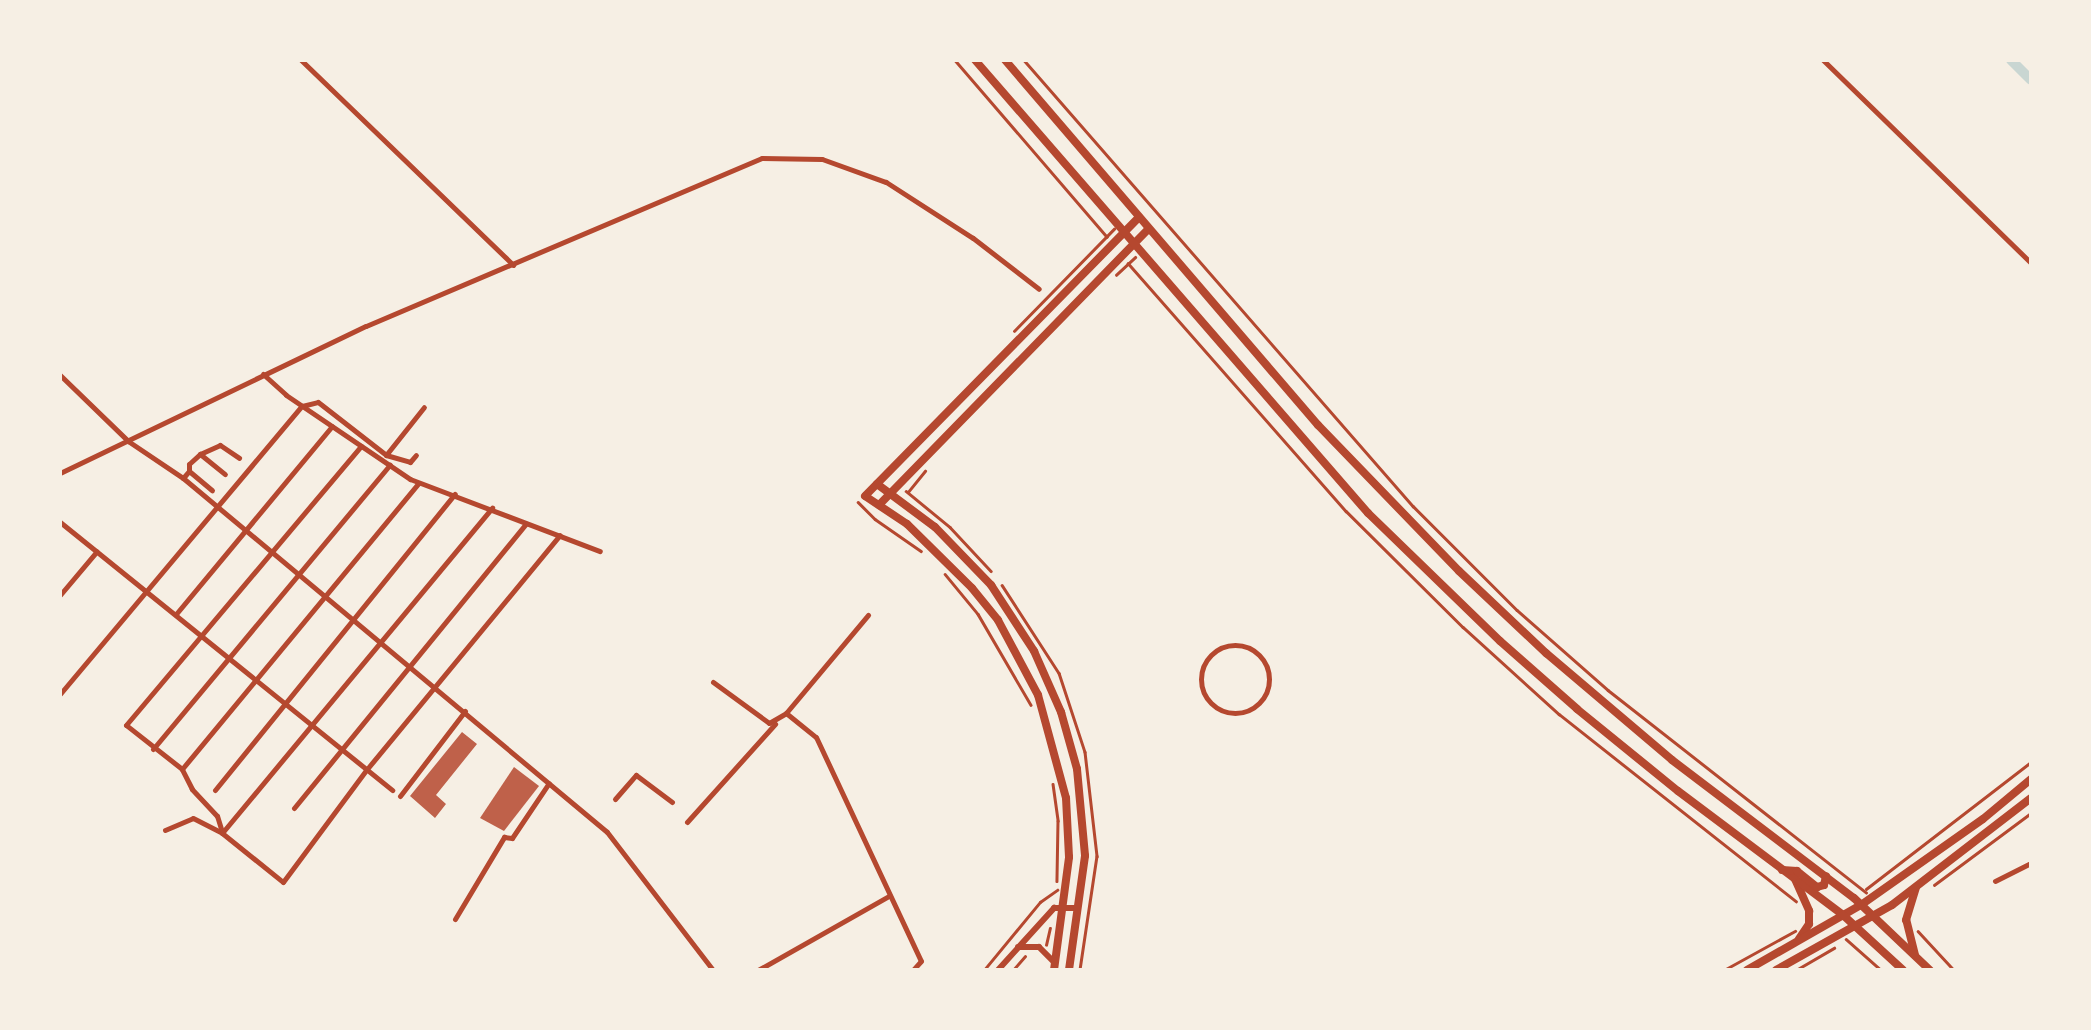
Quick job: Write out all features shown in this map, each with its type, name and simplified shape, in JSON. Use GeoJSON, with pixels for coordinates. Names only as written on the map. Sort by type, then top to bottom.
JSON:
{"type":"FeatureCollection","features":[{"type":"Feature","properties":{"kind":"main road"},"geometry":{"type":"LineString","coordinates":[[1005,60],[1318,425],[1459,571],[1546,653],[1672,760],[1826,876],[1930,970]]}},
{"type":"Feature","properties":{"kind":"main road"},"geometry":{"type":"LineString","coordinates":[[980,62],[1140,253],[1368,512],[1500,641],[1678,791],[1843,915],[1902,970]]}},
{"type":"Feature","properties":{"kind":"main road"},"geometry":{"type":"LineString","coordinates":[[1054,966],[1056,924],[1069,857],[1066,798],[1038,695],[998,620],[942,556],[865,496],[1139,217]]}},
{"type":"Feature","properties":{"kind":"main road"},"geometry":{"type":"LineString","coordinates":[[879,506],[1148,229]]}},
{"type":"Feature","properties":{"kind":"main road"},"geometry":{"type":"LineString","coordinates":[[877,484],[935,528],[992,585],[1042,666],[1077,769],[1085,856],[1069,970]]}},
{"type":"Feature","properties":{"kind":"main road"},"geometry":{"type":"LineString","coordinates":[[1747,970],[1843,915],[2031,779]]}},
{"type":"Feature","properties":{"kind":"main road"},"geometry":{"type":"LineString","coordinates":[[1776,970],[1916,887],[2031,798]]}},
{"type":"Feature","properties":{"kind":"main road"},"geometry":{"type":"LineString","coordinates":[[1782,870],[1797,871],[1817,887],[1824,885],[1826,876]]}},
{"type":"Feature","properties":{"kind":"main road"},"geometry":{"type":"LineString","coordinates":[[1796,880],[1806,901],[1809,924],[1796,944]]}},
{"type":"Feature","properties":{"kind":"main road"},"geometry":{"type":"LineString","coordinates":[[1914,955],[1906,920],[1916,887]]}},
{"type":"Feature","properties":{"kind":"street"},"geometry":{"type":"LineString","coordinates":[[301,60],[513,265]]}},
{"type":"Feature","properties":{"kind":"street"},"geometry":{"type":"LineString","coordinates":[[1822,60],[2031,263]]}},
{"type":"Feature","properties":{"kind":"street"},"geometry":{"type":"LineString","coordinates":[[60,473],[263,374],[762,158],[822,158],[886,182],[973,238],[1039,289]]}},
{"type":"Feature","properties":{"kind":"street"},"geometry":{"type":"LineString","coordinates":[[263,374],[302,406],[419,482],[600,551]]}},
{"type":"Feature","properties":{"kind":"street"},"geometry":{"type":"LineString","coordinates":[[60,375],[128,441],[182,478],[607,832],[710,969]]}},
{"type":"Feature","properties":{"kind":"street"},"geometry":{"type":"LineString","coordinates":[[60,694],[302,406],[318,402],[386,455],[410,462],[416,455]]}},
{"type":"Feature","properties":{"kind":"street"},"geometry":{"type":"LineString","coordinates":[[386,455],[424,407]]}},
{"type":"Feature","properties":{"kind":"street"},"geometry":{"type":"LineString","coordinates":[[176,614],[332,426]]}},
{"type":"Feature","properties":{"kind":"street"},"geometry":{"type":"LineString","coordinates":[[182,478],[200,454],[220,445],[239,458]]}},
{"type":"Feature","properties":{"kind":"street"},"geometry":{"type":"LineString","coordinates":[[222,833],[217,816],[192,789],[182,769],[126,725],[361,446]]}},
{"type":"Feature","properties":{"kind":"street"},"geometry":{"type":"LineString","coordinates":[[200,454],[225,474]]}},
{"type":"Feature","properties":{"kind":"street"},"geometry":{"type":"LineString","coordinates":[[153,749],[390,466]]}},
{"type":"Feature","properties":{"kind":"street"},"geometry":{"type":"LineString","coordinates":[[189,472],[212,490]]}},
{"type":"Feature","properties":{"kind":"street"},"geometry":{"type":"LineString","coordinates":[[182,769],[419,482]]}},
{"type":"Feature","properties":{"kind":"street"},"geometry":{"type":"LineString","coordinates":[[215,790],[456,494]]}},
{"type":"Feature","properties":{"kind":"street"},"geometry":{"type":"LineString","coordinates":[[222,833],[492,508]]}},
{"type":"Feature","properties":{"kind":"street"},"geometry":{"type":"LineString","coordinates":[[60,522],[392,790]]}},
{"type":"Feature","properties":{"kind":"street"},"geometry":{"type":"LineString","coordinates":[[294,808],[408,664],[528,523]]}},
{"type":"Feature","properties":{"kind":"street"},"geometry":{"type":"LineString","coordinates":[[165,830],[193,818],[222,833],[283,882],[368,770],[560,536]]}},
{"type":"Feature","properties":{"kind":"street"},"geometry":{"type":"LineString","coordinates":[[60,596],[97,551]]}},
{"type":"Feature","properties":{"kind":"street"},"geometry":{"type":"LineString","coordinates":[[687,822],[868,615]]}},
{"type":"Feature","properties":{"kind":"street"},"geometry":{"type":"LineString","coordinates":[[1238,645],[1264,661],[1268,682],[1265,693],[1248,710],[1226,711],[1207,698],[1201,676],[1217,650],[1238,645]]}},
{"type":"Feature","properties":{"kind":"street"},"geometry":{"type":"LineString","coordinates":[[713,682],[769,723],[777,721]]}},
{"type":"Feature","properties":{"kind":"street"},"geometry":{"type":"LineString","coordinates":[[400,796],[465,711]]}},
{"type":"Feature","properties":{"kind":"street"},"geometry":{"type":"LineString","coordinates":[[786,713],[816,737],[921,961],[914,970]]}},
{"type":"Feature","properties":{"kind":"street"},"geometry":{"type":"LineString","coordinates":[[615,799],[636,775],[672,802]]}},
{"type":"Feature","properties":{"kind":"street"},"geometry":{"type":"LineString","coordinates":[[456,920],[504,837],[512,838],[549,783]]}},
{"type":"Feature","properties":{"kind":"street"},"geometry":{"type":"LineString","coordinates":[[1996,881],[2031,863]]}},
{"type":"Feature","properties":{"kind":"street"},"geometry":{"type":"LineString","coordinates":[[758,970],[888,896]]}},
{"type":"Feature","properties":{"kind":"street"},"geometry":{"type":"LineString","coordinates":[[998,970],[1059,907],[1078,908]]}},
{"type":"Feature","properties":{"kind":"street"},"geometry":{"type":"LineString","coordinates":[[1017,948],[1031,945],[1045,952],[1054,966]]}},
{"type":"Feature","properties":{"kind":"path"},"geometry":{"type":"LineString","coordinates":[[1024,60],[1336,422],[1439,532],[1608,690],[1868,894]]}},
{"type":"Feature","properties":{"kind":"path"},"geometry":{"type":"LineString","coordinates":[[1114,277],[1140,253]]}},
{"type":"Feature","properties":{"kind":"path"},"geometry":{"type":"LineString","coordinates":[[901,502],[928,468]]}},
{"type":"Feature","properties":{"kind":"path"},"geometry":{"type":"LineString","coordinates":[[858,505],[922,552]]}},
{"type":"Feature","properties":{"kind":"path"},"geometry":{"type":"LineString","coordinates":[[886,527],[893,515]]}},
{"type":"Feature","properties":{"kind":"path"},"geometry":{"type":"LineString","coordinates":[[942,571],[978,614],[1034,711]]}},
{"type":"Feature","properties":{"kind":"path"},"geometry":{"type":"LineString","coordinates":[[1857,902],[2031,762]]}},
{"type":"Feature","properties":{"kind":"path"},"geometry":{"type":"LineString","coordinates":[[1052,778],[1058,821],[1059,907]]}},
{"type":"Feature","properties":{"kind":"path"},"geometry":{"type":"LineString","coordinates":[[1906,920],[1912,921],[1954,970]]}},
{"type":"Feature","properties":{"kind":"path"},"geometry":{"type":"LineString","coordinates":[[1041,930],[1056,924]]}},
{"type":"Feature","properties":{"kind":"path"},"geometry":{"type":"LineString","coordinates":[[1045,952],[1056,924]]}},
{"type":"Feature","properties":{"kind":"path"},"geometry":{"type":"LineString","coordinates":[[1724,970],[1809,924]]}},
{"type":"Feature","properties":{"kind":"path"},"geometry":{"type":"LineString","coordinates":[[1076,928],[1088,929]]}},
{"type":"Feature","properties":{"kind":"path"},"geometry":{"type":"LineString","coordinates":[[1013,970],[1031,945]]}},
{"type":"Feature","properties":{"kind":"building"},"geometry":{"type":"Polygon","coordinates":[[[462,732],[477,744],[436,795],[446,804],[435,818],[410,796],[462,732]]]}},
{"type":"Feature","properties":{"kind":"building"},"geometry":{"type":"Polygon","coordinates":[[[514,767],[539,786],[504,831],[480,818],[514,767]]]}},
{"type":"Feature","properties":{"kind":"waterway"},"geometry":{"type":"LineString","coordinates":[[2011,60],[2031,80]]}}]}
